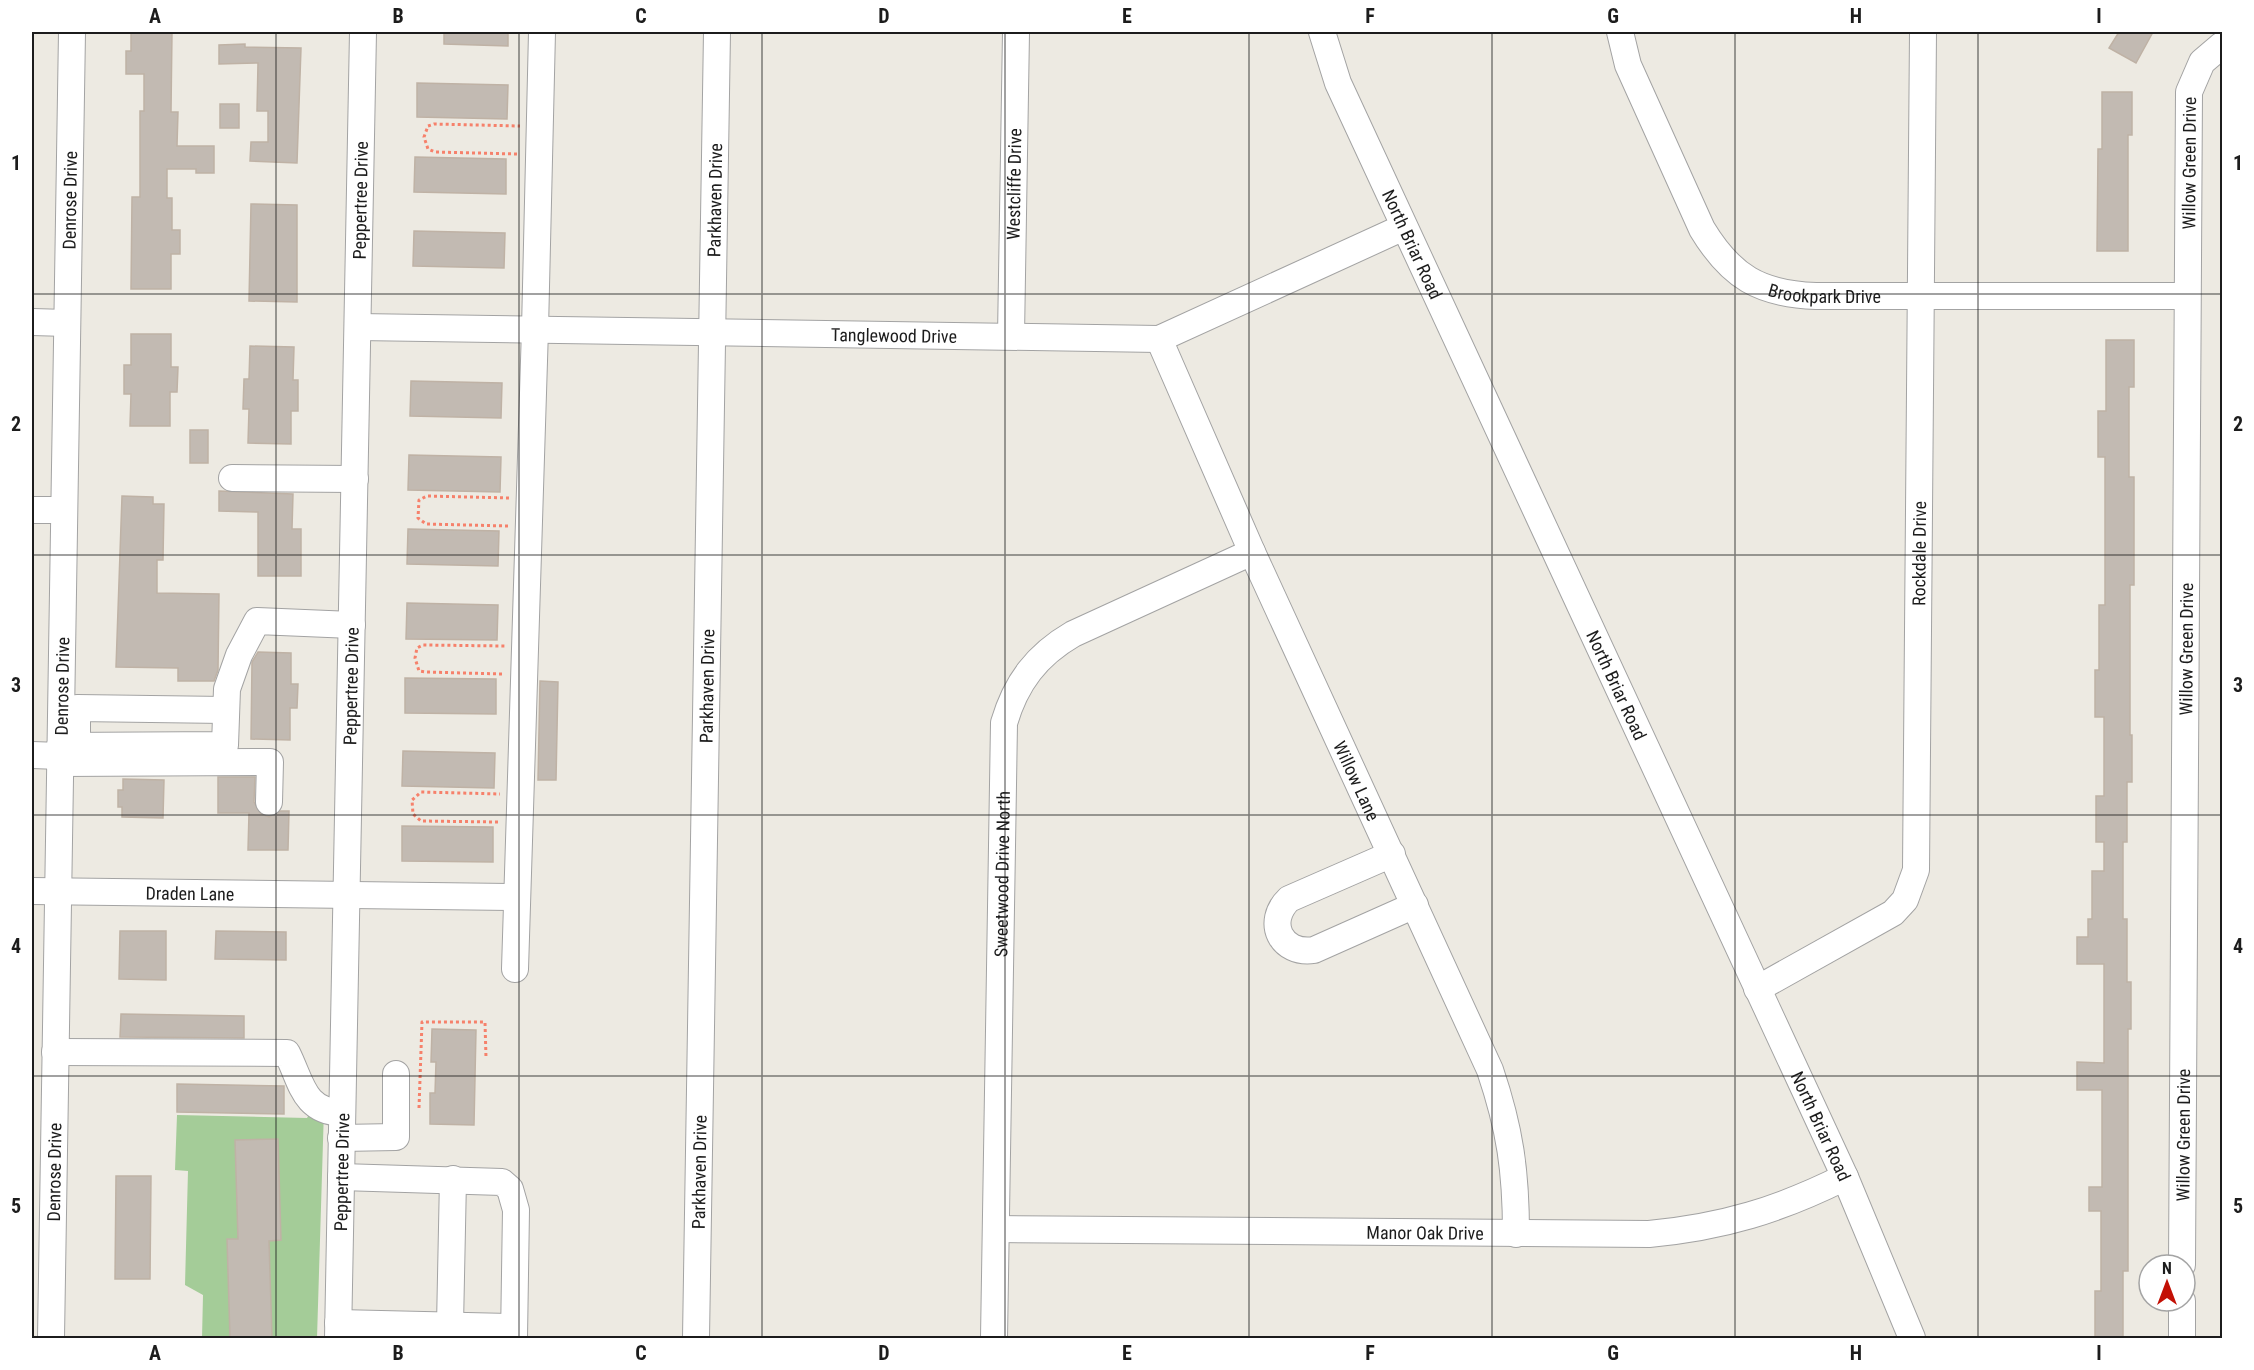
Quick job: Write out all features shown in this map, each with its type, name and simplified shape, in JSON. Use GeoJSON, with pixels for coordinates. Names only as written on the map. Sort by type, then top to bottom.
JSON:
{"type":"FeatureCollection","features":[{"type":"Feature","properties":{"kind":"street","name":"Denrose Drive"},"geometry":{"type":"LineString","coordinates":[[51,1338],[57,891],[64,752],[64,510],[72,32]]}},
{"type":"Feature","properties":{"kind":"street","name":"Peppertree Drive"},"geometry":{"type":"LineString","coordinates":[[338,1331],[363,32]]}},
{"type":"Feature","properties":{"kind":"street"},"geometry":{"type":"LineString","coordinates":[[515,969],[536,329],[542,32]]}},
{"type":"Feature","properties":{"kind":"street","name":"Parkhaven Drive"},"geometry":{"type":"LineString","coordinates":[[696,1338],[717,32]]}},
{"type":"Feature","properties":{"kind":"street","name":"Westcliffe Drive"},"geometry":{"type":"LineString","coordinates":[[1011,336],[1016,32]]}},
{"type":"Feature","properties":{"kind":"street","name":"North Briar Road"},"geometry":{"type":"LineString","coordinates":[[1322,32],[1338,82],[1845,1176],[1912,1338]]}},
{"type":"Feature","properties":{"kind":"street","name":"Brookpark Drive"},"geometry":{"type":"LineString","coordinates":[[1620,32],[1628,65],[1702,229],[1714,250],[1747,280],[1768,290],[1792,295],[2187,296]]}},
{"type":"Feature","properties":{"kind":"street","name":"Rockdale Drive"},"geometry":{"type":"LineString","coordinates":[[1757,989],[1893,913],[1905,900],[1916,870],[1923,32]]}},
{"type":"Feature","properties":{"kind":"street","name":"Willow Green Drive"},"geometry":{"type":"LineString","coordinates":[[2182,1253],[2189,92],[2202,62],[2223,45]]}},
{"type":"Feature","properties":{"kind":"street","name":"Tanglewood Drive"},"geometry":{"type":"LineString","coordinates":[[358,327],[1159,339],[1404,227]]}},
{"type":"Feature","properties":{"kind":"street"},"geometry":{"type":"LineString","coordinates":[[32,322],[67,322]]}},
{"type":"Feature","properties":{"kind":"street","name":"Willow Lane"},"geometry":{"type":"LineString","coordinates":[[1159,339],[1252,552],[1490,1070],[1505,1115],[1516,1186],[1516,1234]]}},
{"type":"Feature","properties":{"kind":"street"},"geometry":{"type":"LineString","coordinates":[[232,478],[355,480]]}},
{"type":"Feature","properties":{"kind":"street"},"geometry":{"type":"LineString","coordinates":[[32,510],[64,510]]}},
{"type":"Feature","properties":{"kind":"street","name":"Sweetwood Drive North"},"geometry":{"type":"LineString","coordinates":[[994,1338],[1004,723],[1011,701],[1034,663],[1054,645],[1073,634],[1252,552]]}},
{"type":"Feature","properties":{"kind":"street"},"geometry":{"type":"LineString","coordinates":[[32,755],[225,745],[226,689],[239,655],[257,621],[352,625]]}},
{"type":"Feature","properties":{"kind":"street"},"geometry":{"type":"LineString","coordinates":[[64,752],[78,708],[225,710]]}},
{"type":"Feature","properties":{"kind":"street"},"geometry":{"type":"LineString","coordinates":[[64,752],[270,762],[269,802]]}},
{"type":"Feature","properties":{"kind":"street"},"geometry":{"type":"LineString","coordinates":[[1392,854],[1289,899],[1278,913],[1277,931],[1288,946],[1296,950],[1314,950],[1415,905]]}},
{"type":"Feature","properties":{"kind":"street","name":"Draden Lane"},"geometry":{"type":"LineString","coordinates":[[32,891],[517,897]]}},
{"type":"Feature","properties":{"kind":"street"},"geometry":{"type":"LineString","coordinates":[[55,1052],[287,1053],[311,1103],[329,1112],[342,1125],[396,1137],[396,1074]]}},
{"type":"Feature","properties":{"kind":"street","name":"Manor Oak Drive"},"geometry":{"type":"LineString","coordinates":[[996,1229],[1649,1234],[1693,1230],[1764,1213],[1845,1176]]}},
{"type":"Feature","properties":{"kind":"street"},"geometry":{"type":"LineString","coordinates":[[338,1331],[450,1325],[514,1333],[516,1210],[510,1189],[502,1182],[341,1177]]}},
{"type":"Feature","properties":{"kind":"street"},"geometry":{"type":"LineString","coordinates":[[450,1325],[453,1179]]}},
{"type":"Feature","properties":{"kind":"street"},"geometry":{"type":"LineString","coordinates":[[2182,1313],[2182,1338]]}},
{"type":"Feature","properties":{"kind":"path"},"geometry":{"type":"LineString","coordinates":[[539,154],[435,152],[428,149],[424,137],[428,126],[434,124],[540,128]]}},
{"type":"Feature","properties":{"kind":"path"},"geometry":{"type":"LineString","coordinates":[[529,526],[426,524],[418,518],[418,505],[419,500],[427,496],[530,499]]}},
{"type":"Feature","properties":{"kind":"path"},"geometry":{"type":"LineString","coordinates":[[524,675],[418,671],[415,658],[417,648],[423,645],[525,646]]}},
{"type":"Feature","properties":{"kind":"path"},"geometry":{"type":"LineString","coordinates":[[519,823],[421,821],[413,814],[412,800],[421,792],[520,795]]}},
{"type":"Feature","properties":{"kind":"path"},"geometry":{"type":"LineString","coordinates":[[419,1114],[422,1022],[485,1022],[486,1058]]}},
{"type":"Feature","properties":{"kind":"green space"},"geometry":{"type":"Polygon","coordinates":[[[315,1105],[324,1109],[317,1338],[202,1338],[203,1295],[185,1285],[188,1171],[175,1170],[177,1115],[307,1118],[315,1105]]]}},
{"type":"Feature","properties":{"kind":"building"},"geometry":{"type":"Polygon","coordinates":[[[131,32],[172,32],[171,112],[178,112],[177,146],[214,146],[214,173],[196,173],[196,169],[167,169],[167,198],[172,198],[172,230],[180,230],[180,254],[171,254],[171,289],[131,289],[132,197],[140,197],[140,111],[144,111],[144,74],[126,74],[126,51],[131,51],[131,32]]]}},
{"type":"Feature","properties":{"kind":"building"},"geometry":{"type":"Polygon","coordinates":[[[444,32],[508,32],[508,46],[444,44],[444,32]]]}},
{"type":"Feature","properties":{"kind":"building"},"geometry":{"type":"Polygon","coordinates":[[[2119,32],[2153,32],[2136,63],[2109,48],[2119,32]]]}},
{"type":"Feature","properties":{"kind":"building"},"geometry":{"type":"Polygon","coordinates":[[[245,44],[245,47],[301,48],[297,163],[250,161],[251,142],[268,142],[268,111],[257,111],[258,63],[219,64],[219,45],[245,44]]]}},
{"type":"Feature","properties":{"kind":"building"},"geometry":{"type":"Polygon","coordinates":[[[417,83],[508,85],[507,119],[417,117],[417,83]]]}},
{"type":"Feature","properties":{"kind":"building"},"geometry":{"type":"Polygon","coordinates":[[[2102,92],[2132,92],[2132,135],[2128,135],[2128,251],[2097,251],[2098,149],[2102,149],[2102,92]]]}},
{"type":"Feature","properties":{"kind":"building"},"geometry":{"type":"Polygon","coordinates":[[[220,104],[239,104],[239,128],[220,128],[220,104]]]}},
{"type":"Feature","properties":{"kind":"building"},"geometry":{"type":"Polygon","coordinates":[[[415,157],[506,159],[506,194],[414,192],[415,157]]]}},
{"type":"Feature","properties":{"kind":"building"},"geometry":{"type":"Polygon","coordinates":[[[251,204],[297,205],[297,302],[249,301],[251,204]]]}},
{"type":"Feature","properties":{"kind":"building"},"geometry":{"type":"Polygon","coordinates":[[[414,231],[505,233],[504,268],[413,266],[414,231]]]}},
{"type":"Feature","properties":{"kind":"building"},"geometry":{"type":"Polygon","coordinates":[[[131,334],[171,334],[171,367],[178,367],[177,392],[170,392],[170,426],[130,426],[131,394],[124,394],[124,365],[131,365],[131,334]]]}},
{"type":"Feature","properties":{"kind":"building"},"geometry":{"type":"Polygon","coordinates":[[[2106,340],[2134,340],[2134,387],[2129,387],[2129,477],[2134,477],[2134,585],[2130,585],[2132,782],[2127,782],[2127,842],[2123,842],[2123,919],[2127,919],[2127,982],[2131,982],[2131,1029],[2128,1029],[2128,1271],[2123,1271],[2123,1337],[2095,1337],[2095,1291],[2101,1291],[2101,1211],[2089,1211],[2089,1187],[2102,1187],[2102,1090],[2077,1090],[2077,1062],[2104,1063],[2104,964],[2077,964],[2077,937],[2088,937],[2088,919],[2092,919],[2092,871],[2104,871],[2104,842],[2096,842],[2096,796],[2104,796],[2104,717],[2095,717],[2095,670],[2099,670],[2099,605],[2105,605],[2105,457],[2098,457],[2098,411],[2106,411],[2106,340]]]}},
{"type":"Feature","properties":{"kind":"building"},"geometry":{"type":"Polygon","coordinates":[[[250,346],[294,347],[293,380],[298,380],[298,411],[291,411],[291,444],[248,443],[249,409],[243,409],[244,379],[249,379],[250,346]]]}},
{"type":"Feature","properties":{"kind":"building"},"geometry":{"type":"Polygon","coordinates":[[[411,381],[502,383],[501,418],[410,416],[411,381]]]}},
{"type":"Feature","properties":{"kind":"building"},"geometry":{"type":"Polygon","coordinates":[[[190,430],[208,430],[208,463],[190,463],[190,430]]]}},
{"type":"Feature","properties":{"kind":"building"},"geometry":{"type":"Polygon","coordinates":[[[409,455],[501,457],[500,492],[408,490],[409,455]]]}},
{"type":"Feature","properties":{"kind":"building"},"geometry":{"type":"Polygon","coordinates":[[[219,491],[293,494],[292,529],[301,529],[301,576],[258,576],[258,512],[219,511],[219,491]]]}},
{"type":"Feature","properties":{"kind":"building"},"geometry":{"type":"Polygon","coordinates":[[[122,496],[153,497],[153,504],[164,504],[163,560],[157,560],[157,593],[219,594],[218,670],[214,681],[178,681],[178,668],[116,667],[122,496]]]}},
{"type":"Feature","properties":{"kind":"building"},"geometry":{"type":"Polygon","coordinates":[[[408,529],[499,531],[498,566],[407,564],[408,529]]]}},
{"type":"Feature","properties":{"kind":"building"},"geometry":{"type":"Polygon","coordinates":[[[407,603],[498,605],[497,640],[406,639],[407,603]]]}},
{"type":"Feature","properties":{"kind":"building"},"geometry":{"type":"Polygon","coordinates":[[[258,652],[291,653],[291,684],[298,684],[297,708],[290,708],[290,740],[251,739],[252,662],[258,652]]]}},
{"type":"Feature","properties":{"kind":"building"},"geometry":{"type":"Polygon","coordinates":[[[405,678],[496,679],[496,714],[405,713],[405,678]]]}},
{"type":"Feature","properties":{"kind":"building"},"geometry":{"type":"Polygon","coordinates":[[[540,681],[558,682],[556,780],[538,780],[540,681]]]}},
{"type":"Feature","properties":{"kind":"building"},"geometry":{"type":"Polygon","coordinates":[[[403,751],[495,753],[494,788],[402,786],[403,751]]]}},
{"type":"Feature","properties":{"kind":"building"},"geometry":{"type":"Polygon","coordinates":[[[218,777],[255,777],[254,802],[261,814],[269,817],[280,811],[289,811],[288,850],[248,850],[249,813],[218,813],[218,777]]]}},
{"type":"Feature","properties":{"kind":"building"},"geometry":{"type":"Polygon","coordinates":[[[123,779],[164,780],[163,818],[122,817],[122,807],[118,807],[118,790],[123,790],[123,779]]]}},
{"type":"Feature","properties":{"kind":"building"},"geometry":{"type":"Polygon","coordinates":[[[402,826],[493,827],[493,862],[402,861],[402,826]]]}},
{"type":"Feature","properties":{"kind":"building"},"geometry":{"type":"Polygon","coordinates":[[[120,931],[166,931],[166,980],[119,979],[120,931]]]}},
{"type":"Feature","properties":{"kind":"building"},"geometry":{"type":"Polygon","coordinates":[[[216,931],[286,932],[286,960],[215,959],[216,931]]]}},
{"type":"Feature","properties":{"kind":"building"},"geometry":{"type":"Polygon","coordinates":[[[121,1014],[244,1016],[244,1038],[120,1037],[121,1014]]]}},
{"type":"Feature","properties":{"kind":"building"},"geometry":{"type":"Polygon","coordinates":[[[432,1029],[476,1030],[474,1125],[430,1124],[430,1093],[435,1093],[436,1062],[431,1062],[432,1029]]]}},
{"type":"Feature","properties":{"kind":"building"},"geometry":{"type":"Polygon","coordinates":[[[177,1084],[284,1086],[284,1114],[177,1112],[177,1084]]]}},
{"type":"Feature","properties":{"kind":"building"},"geometry":{"type":"Polygon","coordinates":[[[278,1139],[281,1240],[269,1241],[272,1338],[230,1338],[227,1239],[238,1239],[235,1140],[278,1139]]]}},
{"type":"Feature","properties":{"kind":"building"},"geometry":{"type":"Polygon","coordinates":[[[116,1176],[151,1176],[150,1279],[115,1279],[116,1176]]]}}]}
